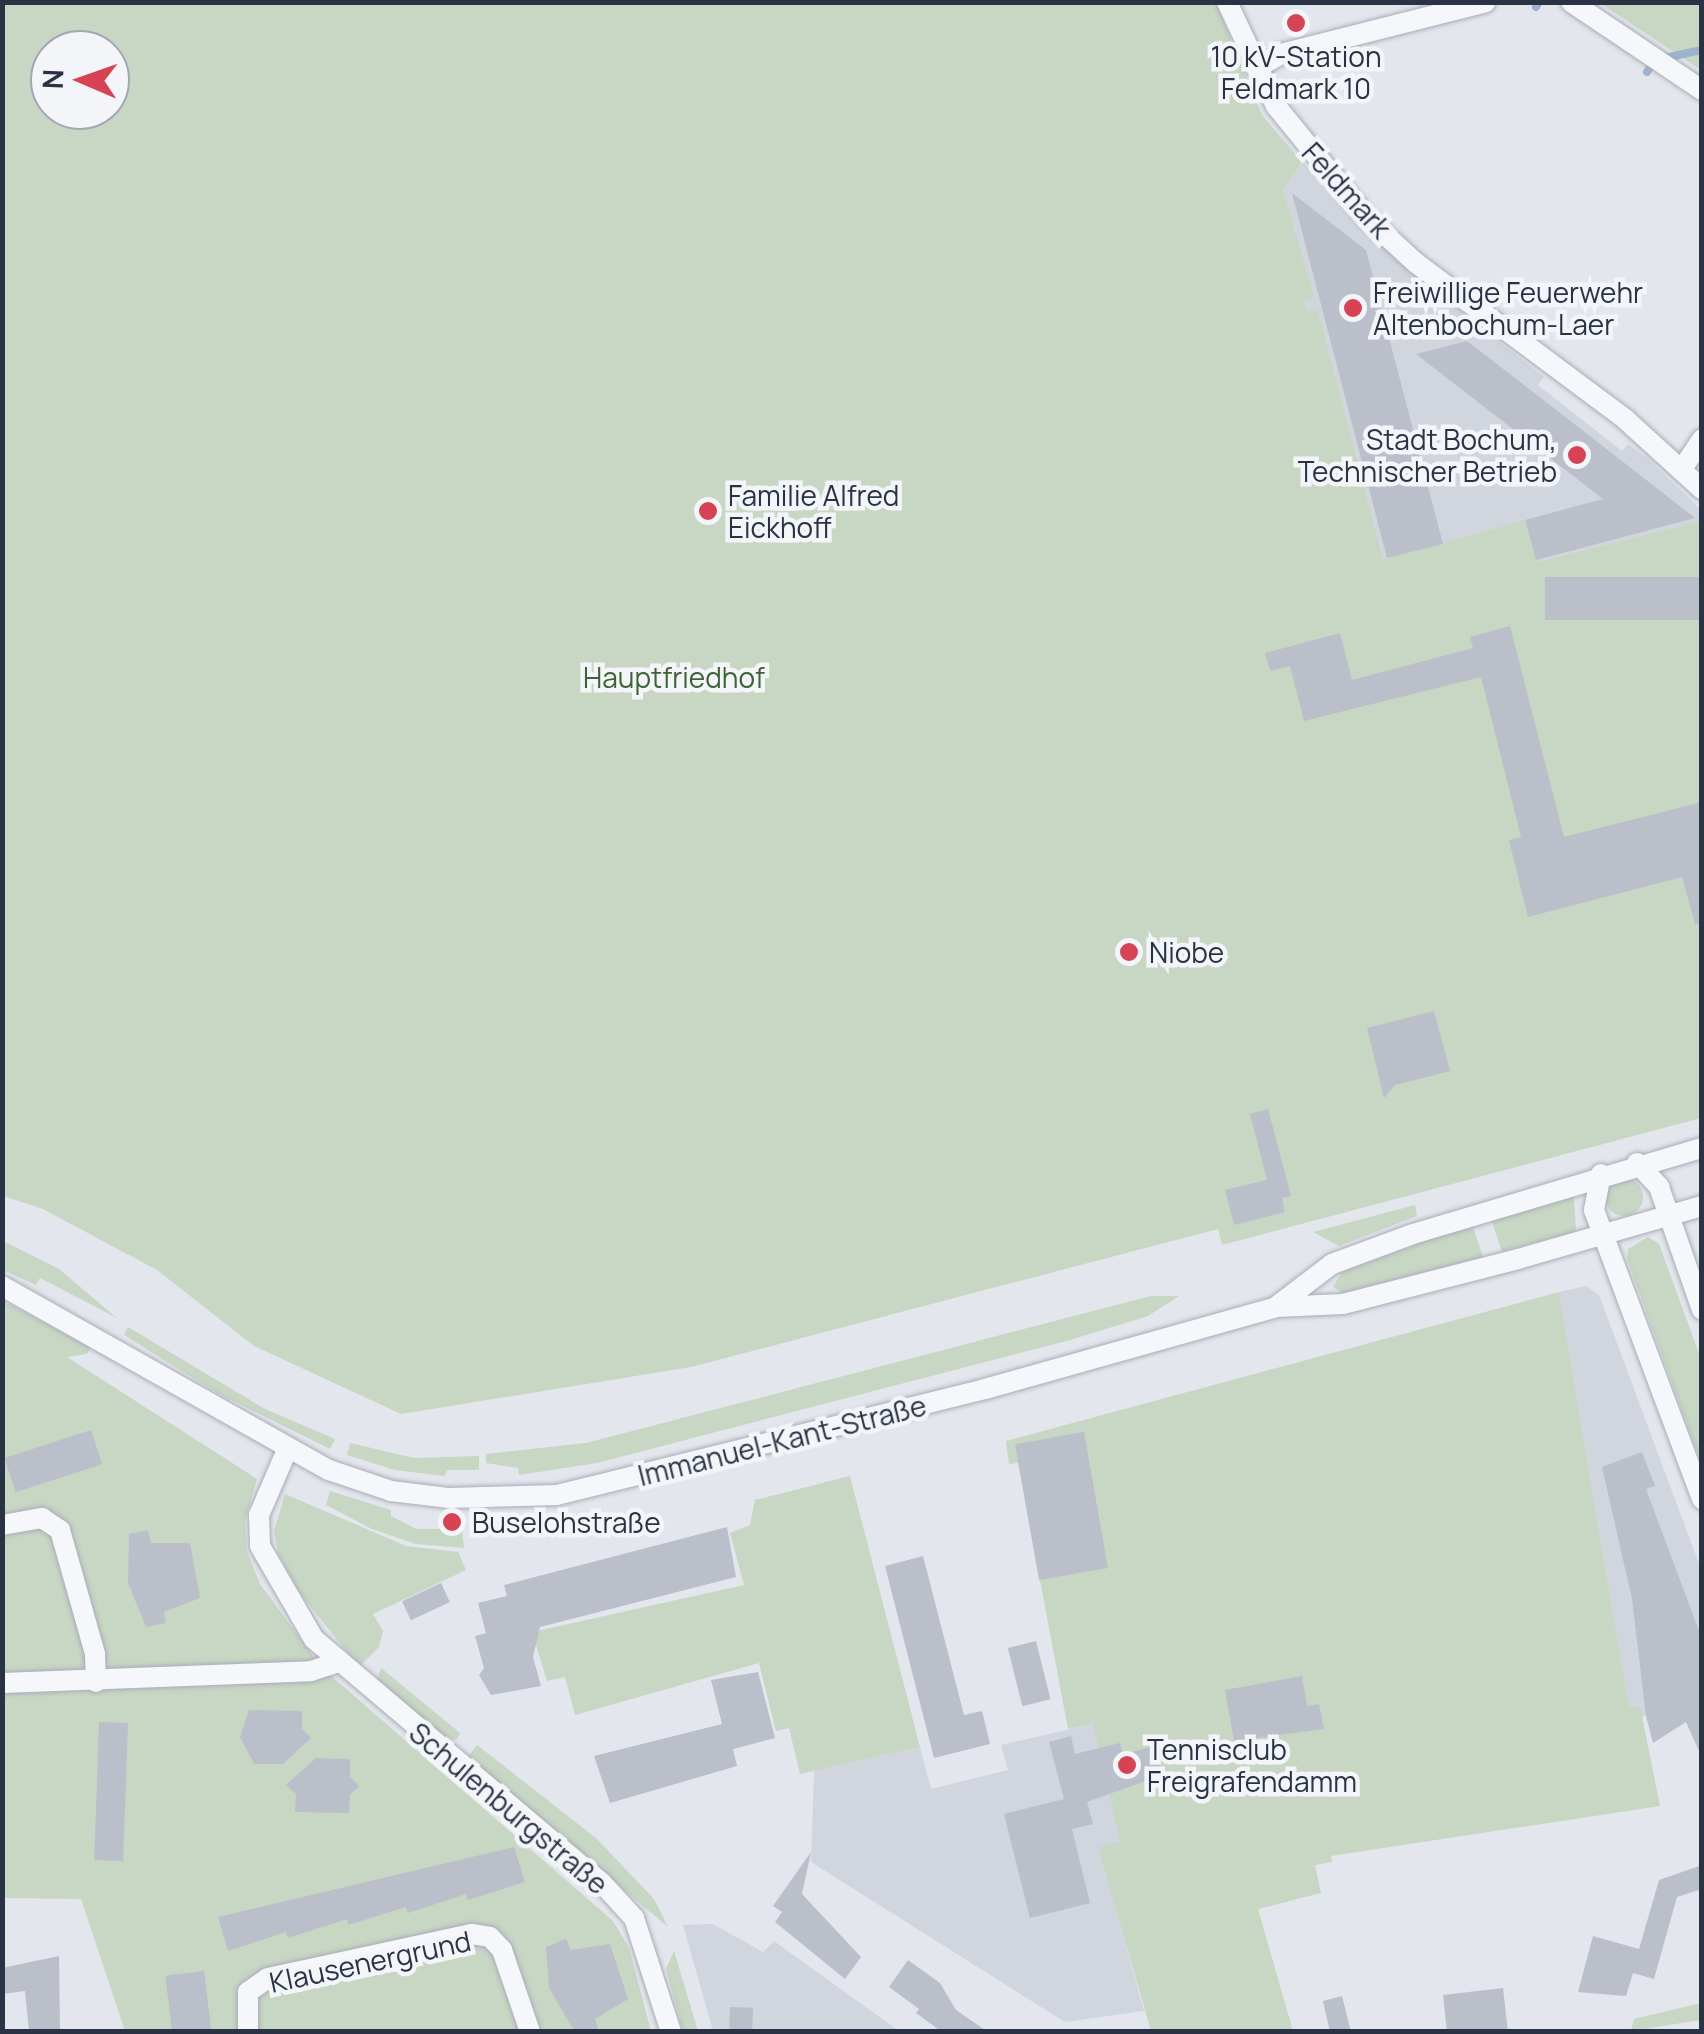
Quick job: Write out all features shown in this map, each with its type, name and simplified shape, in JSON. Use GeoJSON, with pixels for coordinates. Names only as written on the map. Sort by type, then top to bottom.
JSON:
{"type":"FeatureCollection","features":[{"type":"Feature","properties":{"kind":"street","name":"Feldmark"},"geometry":{"type":"LineString","coordinates":[[1226,2],[1256,68],[1311,153],[1367,218],[1702,489]]}},
{"type":"Feature","properties":{"kind":"street"},"geometry":{"type":"LineString","coordinates":[[1256,68],[1281,54],[1486,2]]}},
{"type":"Feature","properties":{"kind":"street"},"geometry":{"type":"LineString","coordinates":[[1571,2],[1702,90]]}},
{"type":"Feature","properties":{"kind":"street"},"geometry":{"type":"LineString","coordinates":[[1682,469],[1702,439]]}},
{"type":"Feature","properties":{"kind":"street","name":"Immanuel-Kant-Straße"},"geometry":{"type":"LineString","coordinates":[[1276,1307],[1332,1264],[1636,1163],[1702,1148]]}},
{"type":"Feature","properties":{"kind":"street"},"geometry":{"type":"LineString","coordinates":[[1636,1163],[1659,1187],[1702,1310]]}},
{"type":"Feature","properties":{"kind":"street"},"geometry":{"type":"LineString","coordinates":[[1601,1174],[1594,1200],[1602,1236],[1702,1499]]}},
{"type":"Feature","properties":{"kind":"street","name":"Immanuel-Kant-Straße"},"geometry":{"type":"LineString","coordinates":[[286,1450],[391,1491],[457,1498],[557,1495],[985,1389],[1276,1307],[1343,1304],[1702,1206]]}},
{"type":"Feature","properties":{"kind":"street"},"geometry":{"type":"LineString","coordinates":[[2,1286],[286,1450]]}},
{"type":"Feature","properties":{"kind":"street","name":"Schulenburgstraße"},"geometry":{"type":"LineString","coordinates":[[286,1450],[259,1515],[260,1546],[314,1640],[336,1663],[601,1882],[634,1918],[671,2032]]}},
{"type":"Feature","properties":{"kind":"street"},"geometry":{"type":"LineString","coordinates":[[2,1525],[42,1518],[60,1530],[95,1654],[96,1682]]}},
{"type":"Feature","properties":{"kind":"street"},"geometry":{"type":"LineString","coordinates":[[2,1684],[312,1671],[336,1663]]}},
{"type":"Feature","properties":{"kind":"street","name":"Klausenergrund"},"geometry":{"type":"LineString","coordinates":[[248,2032],[248,1992],[268,1978],[472,1934],[490,1937],[502,1950],[530,2032]]}},
{"type":"Feature","properties":{"kind":"shaded area"},"geometry":{"type":"Polygon","coordinates":[[[1302,162],[1397,261],[1544,377],[1538,385],[1622,451],[1628,444],[1647,458],[1701,510],[1699,521],[1537,562],[1526,520],[1383,559],[1318,310],[1307,313],[1304,301],[1315,298],[1283,190],[1302,162]]]}},
{"type":"Feature","properties":{"kind":"shaded area"},"geometry":{"type":"Polygon","coordinates":[[[1586,1286],[1599,1295],[1701,1569],[1701,1696],[1642,1717],[1640,1706],[1629,1709],[1559,1292],[1586,1286]]]}},
{"type":"Feature","properties":{"kind":"shaded area"},"geometry":{"type":"Polygon","coordinates":[[[1093,1724],[1121,1841],[1099,1847],[1144,2011],[1065,2022],[811,1862],[814,1771],[920,1747],[931,1789],[1008,1770],[1001,1745],[1093,1724]]]}},
{"type":"Feature","properties":{"kind":"shaded area"},"geometry":{"type":"Polygon","coordinates":[[[713,1924],[763,1952],[774,1941],[899,2031],[713,2031],[683,1925],[713,1924]]]}},
{"type":"Feature","properties":{"kind":"green space","name":"Hauptfriedhof"},"geometry":{"type":"Polygon","coordinates":[[[3,3],[1216,3],[1262,115],[1302,162],[1283,190],[1315,298],[1304,301],[1307,312],[1318,310],[1383,559],[1525,520],[1537,562],[1699,521],[1701,1118],[1222,1245],[1218,1229],[691,1367],[401,1414],[254,1346],[157,1270],[43,1209],[3,1196],[3,3]]]}},
{"type":"Feature","properties":{"kind":"green space"},"geometry":{"type":"Polygon","coordinates":[[[1600,3],[1701,3],[1701,70],[1600,3]]]}},
{"type":"Feature","properties":{"kind":"green space"},"geometry":{"type":"Polygon","coordinates":[[[1624,1178],[1637,1184],[1643,1197],[1637,1210],[1624,1216],[1611,1210],[1605,1197],[1611,1184],[1624,1178]]]}},
{"type":"Feature","properties":{"kind":"green space"},"geometry":{"type":"Polygon","coordinates":[[[1574,1196],[1576,1231],[1502,1252],[1491,1218],[1574,1196]]]}},
{"type":"Feature","properties":{"kind":"green space"},"geometry":{"type":"Polygon","coordinates":[[[1415,1205],[1417,1216],[1339,1246],[1313,1232],[1415,1205]]]}},
{"type":"Feature","properties":{"kind":"green space"},"geometry":{"type":"Polygon","coordinates":[[[1472,1224],[1483,1257],[1343,1293],[1333,1287],[1342,1272],[1472,1224]]]}},
{"type":"Feature","properties":{"kind":"green space"},"geometry":{"type":"Polygon","coordinates":[[[1648,1237],[1659,1244],[1701,1359],[1701,1463],[1627,1259],[1628,1249],[1648,1237]]]}},
{"type":"Feature","properties":{"kind":"green space"},"geometry":{"type":"Polygon","coordinates":[[[3,1241],[59,1269],[117,1318],[40,1278],[36,1285],[3,1270],[3,1241]]]}},
{"type":"Feature","properties":{"kind":"green space"},"geometry":{"type":"Polygon","coordinates":[[[1559,1292],[1629,1708],[1640,1706],[1660,1806],[1331,1856],[1332,1862],[1315,1865],[1321,1893],[1258,1909],[1293,2031],[1151,2031],[1098,1847],[1120,1841],[1093,1724],[1068,1729],[1018,1463],[1009,1464],[1006,1441],[1559,1292]]]}},
{"type":"Feature","properties":{"kind":"green space"},"geometry":{"type":"Polygon","coordinates":[[[1151,1296],[1179,1296],[1148,1316],[1070,1340],[597,1463],[519,1475],[518,1468],[486,1463],[486,1454],[586,1443],[1151,1296]]]}},
{"type":"Feature","properties":{"kind":"green space"},"geometry":{"type":"Polygon","coordinates":[[[3,1301],[91,1347],[87,1354],[67,1357],[257,1479],[245,1521],[247,1552],[260,1584],[322,1668],[613,1921],[629,1948],[651,2031],[125,2031],[81,1899],[3,1898],[3,1301]]]}},
{"type":"Feature","properties":{"kind":"green space"},"geometry":{"type":"Polygon","coordinates":[[[128,1327],[265,1409],[335,1439],[330,1449],[217,1393],[124,1335],[128,1327]]]}},
{"type":"Feature","properties":{"kind":"green space"},"geometry":{"type":"Polygon","coordinates":[[[350,1443],[414,1458],[479,1456],[479,1470],[447,1470],[445,1476],[395,1470],[347,1455],[350,1443]]]}},
{"type":"Feature","properties":{"kind":"green space"},"geometry":{"type":"Polygon","coordinates":[[[850,1476],[920,1747],[800,1774],[789,1728],[776,1731],[759,1663],[575,1715],[565,1677],[547,1681],[532,1632],[744,1585],[730,1533],[750,1525],[755,1500],[850,1476]]]}},
{"type":"Feature","properties":{"kind":"green space"},"geometry":{"type":"Polygon","coordinates":[[[330,1491],[391,1510],[391,1516],[416,1529],[462,1529],[464,1548],[416,1544],[372,1529],[326,1505],[330,1491]]]}},
{"type":"Feature","properties":{"kind":"green space"},"geometry":{"type":"Polygon","coordinates":[[[285,1494],[406,1546],[458,1552],[466,1570],[373,1614],[383,1631],[379,1647],[359,1667],[299,1592],[278,1553],[274,1531],[285,1494]]]}},
{"type":"Feature","properties":{"kind":"green space"},"geometry":{"type":"Polygon","coordinates":[[[381,1668],[460,1733],[457,1739],[446,1741],[377,1682],[381,1668]]]}},
{"type":"Feature","properties":{"kind":"green space"},"geometry":{"type":"Polygon","coordinates":[[[477,1745],[596,1838],[654,1899],[668,1927],[467,1758],[477,1745]]]}},
{"type":"Feature","properties":{"kind":"green space"},"geometry":{"type":"Polygon","coordinates":[[[674,1951],[698,2031],[683,2031],[666,1969],[674,1951]]]}},
{"type":"Feature","properties":{"kind":"green space"},"geometry":{"type":"Polygon","coordinates":[[[1701,2003],[1701,2020],[1631,2031],[1634,2019],[1701,2003]]]}},
{"type":"Feature","properties":{"kind":"building"},"geometry":{"type":"Polygon","coordinates":[[[1292,193],[1366,250],[1443,544],[1387,558],[1292,193]]]}},
{"type":"Feature","properties":{"kind":"building"},"geometry":{"type":"Polygon","coordinates":[[[1467,341],[1695,518],[1536,560],[1525,520],[1603,499],[1416,354],[1467,341]]]}},
{"type":"Feature","properties":{"kind":"building"},"geometry":{"type":"Polygon","coordinates":[[[1545,577],[1702,577],[1702,620],[1545,620],[1545,577]]]}},
{"type":"Feature","properties":{"kind":"building"},"geometry":{"type":"Polygon","coordinates":[[[1510,626],[1564,837],[1702,802],[1702,923],[1695,924],[1682,877],[1528,917],[1509,840],[1521,837],[1481,677],[1304,721],[1290,666],[1270,671],[1265,653],[1340,633],[1352,680],[1473,648],[1470,637],[1510,626]]]}},
{"type":"Feature","properties":{"kind":"building"},"geometry":{"type":"Polygon","coordinates":[[[1434,1011],[1450,1071],[1395,1085],[1384,1098],[1367,1028],[1434,1011]]]}},
{"type":"Feature","properties":{"kind":"building"},"geometry":{"type":"Polygon","coordinates":[[[1268,1109],[1291,1196],[1282,1198],[1285,1212],[1234,1225],[1225,1190],[1267,1180],[1250,1114],[1268,1109]]]}},
{"type":"Feature","properties":{"kind":"building"},"geometry":{"type":"Polygon","coordinates":[[[91,1430],[102,1464],[16,1492],[4,1458],[91,1430]]]}},
{"type":"Feature","properties":{"kind":"building"},"geometry":{"type":"Polygon","coordinates":[[[1084,1432],[1108,1568],[1039,1580],[1015,1444],[1084,1432]]]}},
{"type":"Feature","properties":{"kind":"building"},"geometry":{"type":"Polygon","coordinates":[[[1642,1452],[1655,1486],[1646,1489],[1702,1639],[1702,1758],[1686,1722],[1653,1743],[1646,1716],[1632,1599],[1602,1467],[1642,1452]]]}},
{"type":"Feature","properties":{"kind":"building"},"geometry":{"type":"Polygon","coordinates":[[[727,1527],[736,1577],[540,1627],[533,1657],[541,1686],[491,1695],[479,1675],[484,1668],[475,1636],[486,1633],[478,1603],[507,1596],[504,1585],[727,1527]]]}},
{"type":"Feature","properties":{"kind":"building"},"geometry":{"type":"Polygon","coordinates":[[[148,1530],[151,1543],[190,1543],[200,1598],[164,1612],[166,1623],[146,1627],[128,1583],[129,1534],[148,1530]]]}},
{"type":"Feature","properties":{"kind":"building"},"geometry":{"type":"Polygon","coordinates":[[[923,1556],[964,1715],[982,1711],[990,1744],[934,1758],[885,1566],[923,1556]]]}},
{"type":"Feature","properties":{"kind":"building"},"geometry":{"type":"Polygon","coordinates":[[[441,1583],[450,1602],[411,1620],[402,1601],[441,1583]]]}},
{"type":"Feature","properties":{"kind":"building"},"geometry":{"type":"Polygon","coordinates":[[[1036,1641],[1051,1699],[1022,1706],[1008,1648],[1036,1641]]]}},
{"type":"Feature","properties":{"kind":"building"},"geometry":{"type":"Polygon","coordinates":[[[758,1672],[775,1738],[733,1749],[737,1766],[610,1803],[594,1756],[722,1724],[711,1680],[758,1672]]]}},
{"type":"Feature","properties":{"kind":"building"},"geometry":{"type":"Polygon","coordinates":[[[1302,1676],[1307,1706],[1319,1704],[1324,1729],[1234,1741],[1225,1690],[1302,1676]]]}},
{"type":"Feature","properties":{"kind":"building"},"geometry":{"type":"Polygon","coordinates":[[[249,1710],[302,1711],[302,1729],[311,1738],[283,1764],[254,1764],[240,1737],[249,1710]]]}},
{"type":"Feature","properties":{"kind":"building"},"geometry":{"type":"Polygon","coordinates":[[[99,1722],[128,1723],[123,1861],[94,1860],[99,1722]]]}},
{"type":"Feature","properties":{"kind":"building"},"geometry":{"type":"Polygon","coordinates":[[[1071,1736],[1075,1754],[1120,1743],[1123,1754],[1155,1746],[1162,1775],[1087,1802],[1093,1824],[1072,1829],[1090,1903],[1030,1918],[1004,1814],[1064,1799],[1049,1742],[1071,1736]]]}},
{"type":"Feature","properties":{"kind":"building"},"geometry":{"type":"Polygon","coordinates":[[[316,1758],[350,1759],[350,1777],[359,1786],[350,1795],[349,1813],[295,1812],[296,1794],[286,1785],[316,1758]]]}},
{"type":"Feature","properties":{"kind":"building"},"geometry":{"type":"Polygon","coordinates":[[[514,1847],[525,1882],[468,1900],[466,1894],[408,1913],[406,1907],[348,1925],[347,1919],[288,1938],[286,1932],[228,1951],[218,1917],[514,1847]]]}},
{"type":"Feature","properties":{"kind":"building"},"geometry":{"type":"Polygon","coordinates":[[[811,1852],[802,1894],[861,1957],[845,1979],[775,1922],[782,1912],[773,1906],[811,1852]]]}},
{"type":"Feature","properties":{"kind":"building"},"geometry":{"type":"Polygon","coordinates":[[[1702,1865],[1702,1889],[1677,1897],[1654,1979],[1633,1973],[1626,1996],[1578,1992],[1593,1936],[1639,1949],[1659,1880],[1702,1865]]]}},
{"type":"Feature","properties":{"kind":"building"},"geometry":{"type":"Polygon","coordinates":[[[566,1939],[571,1950],[610,1944],[628,1999],[595,2019],[599,2032],[575,2032],[549,1988],[546,1947],[566,1939]]]}},
{"type":"Feature","properties":{"kind":"building"},"geometry":{"type":"Polygon","coordinates":[[[59,1956],[60,2032],[29,2032],[25,1991],[2,1994],[2,1968],[59,1956]]]}},
{"type":"Feature","properties":{"kind":"building"},"geometry":{"type":"Polygon","coordinates":[[[908,1960],[940,1983],[956,2010],[988,2032],[942,2032],[916,2013],[919,2009],[889,1987],[908,1960]]]}},
{"type":"Feature","properties":{"kind":"building"},"geometry":{"type":"Polygon","coordinates":[[[204,1971],[211,2032],[172,2032],[165,1976],[204,1971]]]}},
{"type":"Feature","properties":{"kind":"building"},"geometry":{"type":"Polygon","coordinates":[[[1503,1988],[1508,2032],[1447,2032],[1443,1995],[1503,1988]]]}},
{"type":"Feature","properties":{"kind":"building"},"geometry":{"type":"Polygon","coordinates":[[[1342,1996],[1351,2032],[1330,2032],[1323,2001],[1342,1996]]]}},
{"type":"Feature","properties":{"kind":"building"},"geometry":{"type":"Polygon","coordinates":[[[730,2007],[753,2008],[752,2032],[729,2032],[730,2007]]]}},
{"type":"Feature","properties":{"kind":"waterway"},"geometry":{"type":"LineString","coordinates":[[1536,7],[1539,2]]}},
{"type":"Feature","properties":{"kind":"waterway"},"geometry":{"type":"LineString","coordinates":[[1647,72],[1655,60],[1702,50]]}},
{"type":"Feature","properties":{"kind":"place","name":"10 kV-Station Feldmark 10"},"geometry":{"type":"Point","coordinates":[1296,23]}},
{"type":"Feature","properties":{"kind":"place","name":"Freiwillige Feuerwehr Altenbochum-Laer"},"geometry":{"type":"Point","coordinates":[1353,308]}},
{"type":"Feature","properties":{"kind":"place","name":"Stadt Bochum, Technischer Betrieb"},"geometry":{"type":"Point","coordinates":[1577,455]}},
{"type":"Feature","properties":{"kind":"place","name":"Familie Alfred Eickhoff"},"geometry":{"type":"Point","coordinates":[708,511]}},
{"type":"Feature","properties":{"kind":"place","name":"Niobe"},"geometry":{"type":"Point","coordinates":[1129,952]}},
{"type":"Feature","properties":{"kind":"place","name":"Buselohstraße"},"geometry":{"type":"Point","coordinates":[452,1522]}},
{"type":"Feature","properties":{"kind":"place","name":"Tennisclub Freigrafendamm"},"geometry":{"type":"Point","coordinates":[1127,1765]}}]}
